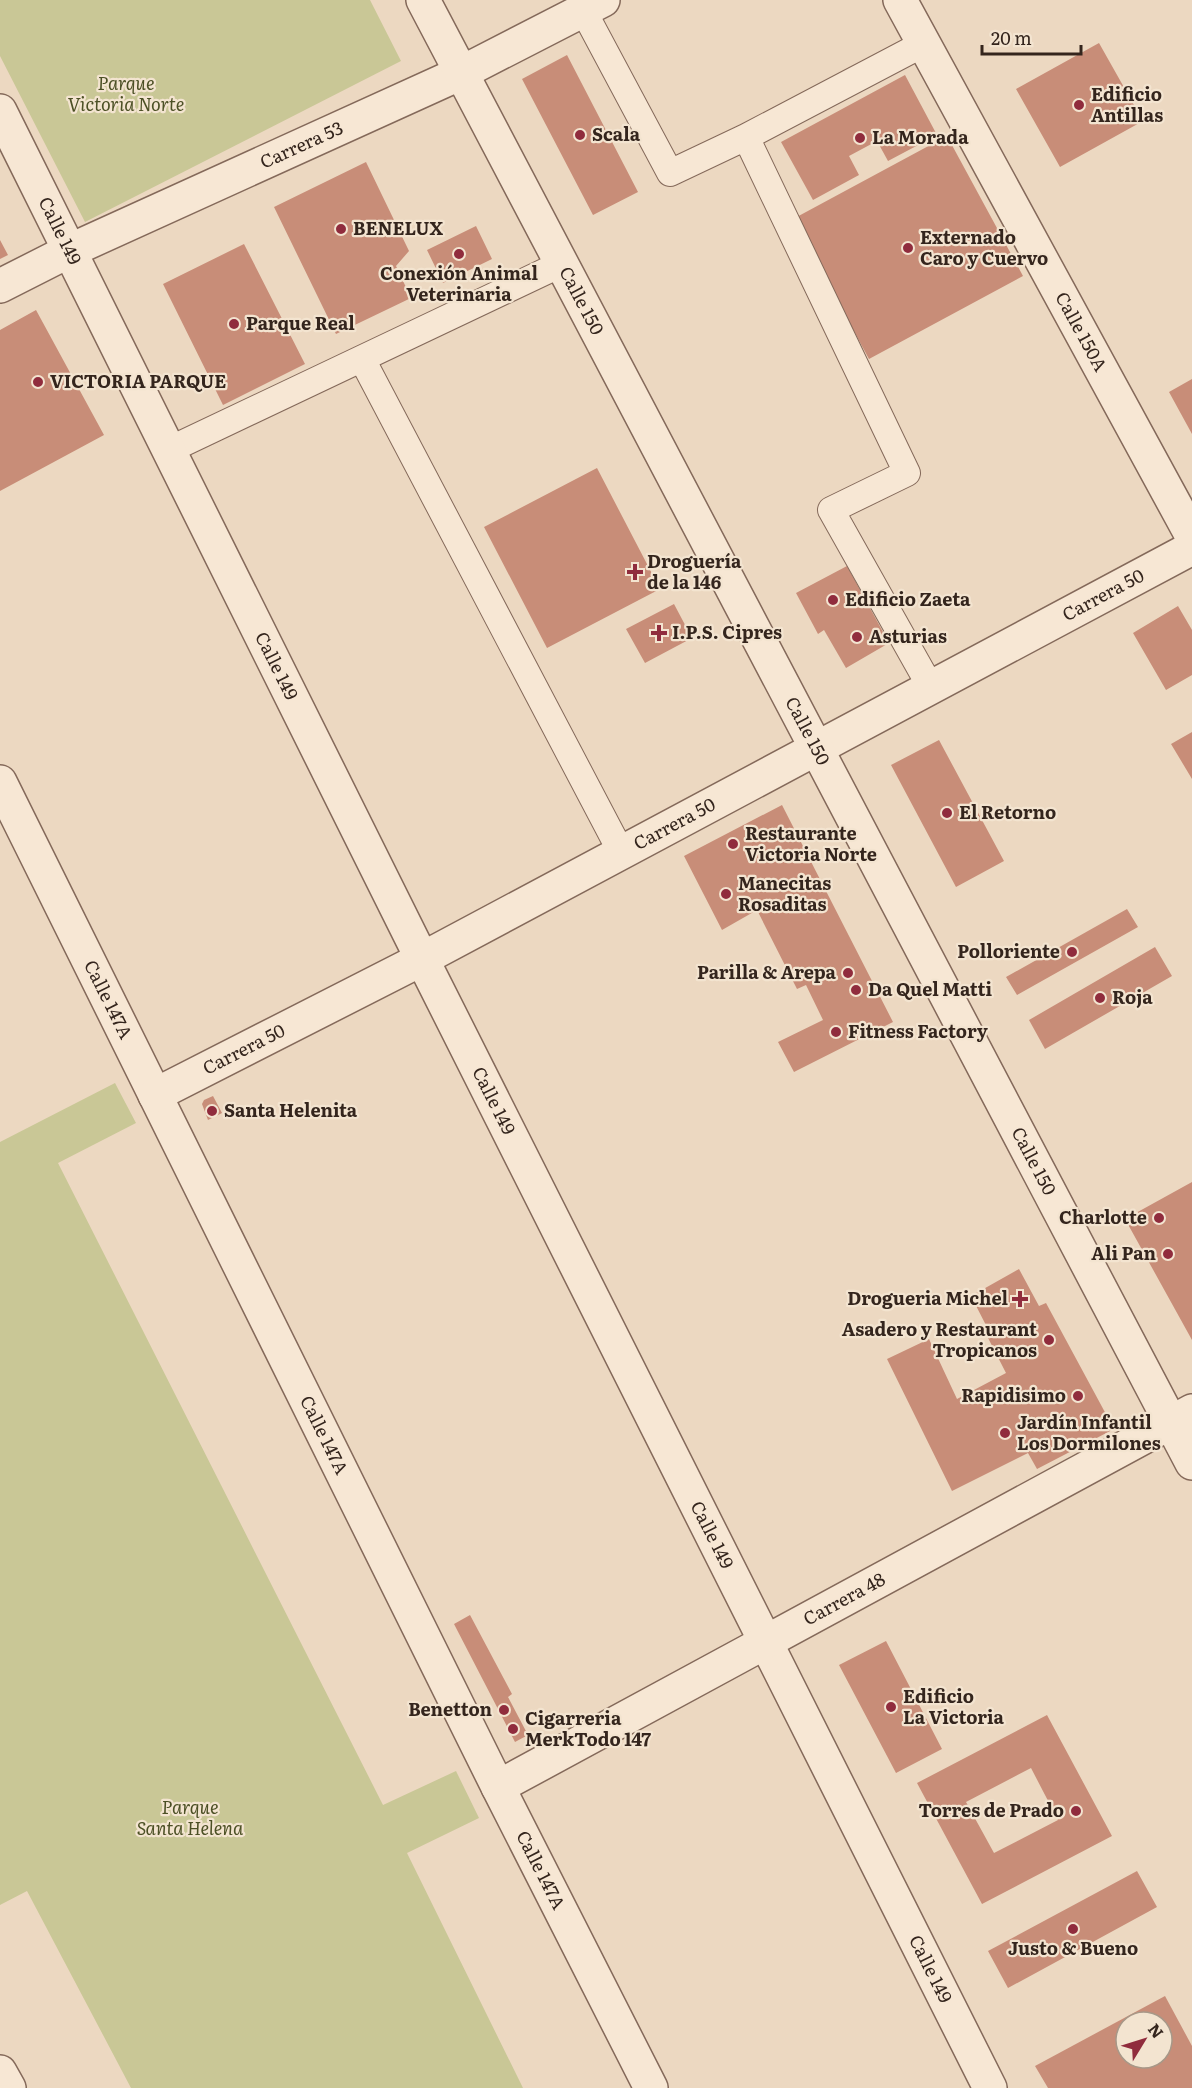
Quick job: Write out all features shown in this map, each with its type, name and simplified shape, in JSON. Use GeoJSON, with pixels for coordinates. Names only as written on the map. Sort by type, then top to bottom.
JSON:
{"type":"FeatureCollection","features":[{"type":"Feature","properties":{"kind":"street","name":"Calle 150"},"geometry":{"type":"LineString","coordinates":[[423,0],[816,748],[1181,1416],[1192,1463]]}},
{"type":"Feature","properties":{"kind":"street","name":"Calle 150A"},"geometry":{"type":"LineString","coordinates":[[900,0],[1192,536]]}},
{"type":"Feature","properties":{"kind":"street","name":"Carrera 53"},"geometry":{"type":"LineString","coordinates":[[0,286],[69,250],[461,73],[593,5]]}},
{"type":"Feature","properties":{"kind":"street"},"geometry":{"type":"LineString","coordinates":[[593,5],[670,173],[746,137],[923,44]]}},
{"type":"Feature","properties":{"kind":"street","name":"Calle 149"},"geometry":{"type":"LineString","coordinates":[[0,111],[422,959],[990,2088]]}},
{"type":"Feature","properties":{"kind":"street"},"geometry":{"type":"LineString","coordinates":[[746,137],[907,473],[831,510],[930,686]]}},
{"type":"Feature","properties":{"kind":"street"},"geometry":{"type":"LineString","coordinates":[[168,450],[561,264]]}},
{"type":"Feature","properties":{"kind":"street"},"geometry":{"type":"LineString","coordinates":[[362,359],[621,852]]}},
{"type":"Feature","properties":{"kind":"street","name":"Carrera 50"},"geometry":{"type":"LineString","coordinates":[[155,1095],[422,959],[1192,548]]}},
{"type":"Feature","properties":{"kind":"street","name":"Calle 147A"},"geometry":{"type":"LineString","coordinates":[[0,782],[498,1786],[651,2088]]}},
{"type":"Feature","properties":{"kind":"street","name":"Carrera 48"},"geometry":{"type":"LineString","coordinates":[[498,1786],[1181,1416]]}},
{"type":"Feature","properties":{"kind":"street"},"geometry":{"type":"LineString","coordinates":[[0,2072],[9,2088]]}},
{"type":"Feature","properties":{"kind":"green space","name":"Parque Victoria Norte"},"geometry":{"type":"Polygon","coordinates":[[[0,0],[370,0],[401,61],[85,222],[0,56],[0,0]]]}},
{"type":"Feature","properties":{"kind":"green space","name":"Parque Santa Helena"},"geometry":{"type":"Polygon","coordinates":[[[115,1083],[136,1123],[58,1163],[383,1805],[456,1771],[479,1818],[407,1853],[523,2088],[131,2088],[27,1891],[0,1905],[0,1142],[115,1083]]]}},
{"type":"Feature","properties":{"kind":"building","name":"Edificio Antillas"},"geometry":{"type":"Polygon","coordinates":[[[1099,43],[1143,121],[1060,167],[1016,89],[1099,43]]]}},
{"type":"Feature","properties":{"kind":"building","name":"Scala"},"geometry":{"type":"Polygon","coordinates":[[[567,55],[638,192],[593,215],[522,79],[567,55]]]}},
{"type":"Feature","properties":{"kind":"building","name":"La Morada"},"geometry":{"type":"Polygon","coordinates":[[[905,75],[937,135],[888,161],[877,141],[849,156],[859,175],[813,200],[781,142],[905,75]]]}},
{"type":"Feature","properties":{"kind":"building","name":"Externado Caro y Cuervo"},"geometry":{"type":"Polygon","coordinates":[[[947,136],[1023,276],[869,359],[793,219],[947,136]]]}},
{"type":"Feature","properties":{"kind":"building","name":"BENELUX"},"geometry":{"type":"Polygon","coordinates":[[[366,162],[409,251],[396,266],[411,298],[336,334],[274,207],[366,162]]]}},
{"type":"Feature","properties":{"kind":"building","name":"Conexión Animal Veterinaria"},"geometry":{"type":"Polygon","coordinates":[[[476,226],[492,259],[443,283],[427,250],[476,226]]]}},
{"type":"Feature","properties":{"kind":"building"},"geometry":{"type":"Polygon","coordinates":[[[0,240],[8,255],[0,259],[0,240]]]}},
{"type":"Feature","properties":{"kind":"building","name":"Parque Real"},"geometry":{"type":"Polygon","coordinates":[[[244,244],[305,364],[223,405],[163,284],[244,244]]]}},
{"type":"Feature","properties":{"kind":"building","name":"VICTORIA PARQUE"},"geometry":{"type":"Polygon","coordinates":[[[36,310],[104,435],[0,491],[0,330],[36,310]]]}},
{"type":"Feature","properties":{"kind":"building"},"geometry":{"type":"Polygon","coordinates":[[[1192,379],[1192,434],[1169,392],[1192,379]]]}},
{"type":"Feature","properties":{"kind":"building"},"geometry":{"type":"Polygon","coordinates":[[[597,468],[660,589],[547,648],[484,527],[597,468]]]}},
{"type":"Feature","properties":{"kind":"building"},"geometry":{"type":"Polygon","coordinates":[[[847,566],[889,643],[846,668],[824,630],[818,634],[796,593],[847,566]]]}},
{"type":"Feature","properties":{"kind":"building","name":"I.P.S. Cipres"},"geometry":{"type":"Polygon","coordinates":[[[674,604],[692,638],[645,663],[626,629],[674,604]]]}},
{"type":"Feature","properties":{"kind":"building"},"geometry":{"type":"Polygon","coordinates":[[[1178,606],[1192,630],[1192,675],[1166,690],[1133,633],[1178,606]]]}},
{"type":"Feature","properties":{"kind":"building"},"geometry":{"type":"Polygon","coordinates":[[[1192,732],[1192,779],[1171,744],[1192,732]]]}},
{"type":"Feature","properties":{"kind":"building","name":"El Retorno"},"geometry":{"type":"Polygon","coordinates":[[[939,740],[1004,861],[956,887],[891,765],[939,740]]]}},
{"type":"Feature","properties":{"kind":"building"},"geometry":{"type":"Polygon","coordinates":[[[782,805],[893,1022],[794,1072],[778,1042],[823,1020],[806,985],[797,989],[757,910],[722,930],[684,856],[782,805]]]}},
{"type":"Feature","properties":{"kind":"building","name":"Polloriente"},"geometry":{"type":"Polygon","coordinates":[[[1127,909],[1138,927],[1017,995],[1006,977],[1127,909]]]}},
{"type":"Feature","properties":{"kind":"building","name":"Roja"},"geometry":{"type":"Polygon","coordinates":[[[1155,947],[1172,976],[1045,1049],[1029,1020],[1155,947]]]}},
{"type":"Feature","properties":{"kind":"building","name":"Santa Helenita"},"geometry":{"type":"Polygon","coordinates":[[[213,1096],[222,1113],[208,1120],[202,1104],[204,1100],[213,1096]]]}},
{"type":"Feature","properties":{"kind":"building"},"geometry":{"type":"Polygon","coordinates":[[[1192,1182],[1192,1340],[1125,1219],[1192,1182]]]}},
{"type":"Feature","properties":{"kind":"building"},"geometry":{"type":"Polygon","coordinates":[[[1019,1269],[1039,1306],[1046,1303],[1114,1429],[1037,1469],[1028,1453],[952,1491],[887,1359],[929,1339],[957,1399],[1006,1373],[986,1334],[990,1333],[971,1296],[1019,1269]]]}},
{"type":"Feature","properties":{"kind":"building"},"geometry":{"type":"Polygon","coordinates":[[[470,1615],[512,1694],[508,1697],[528,1735],[515,1742],[454,1624],[470,1615]]]}},
{"type":"Feature","properties":{"kind":"building","name":"Edificio La Victoria"},"geometry":{"type":"Polygon","coordinates":[[[886,1641],[942,1749],[896,1773],[839,1665],[886,1641]]]}},
{"type":"Feature","properties":{"kind":"building","name":"Torres de Prado"},"geometry":{"type":"Polygon","coordinates":[[[1047,1715],[1112,1836],[982,1904],[917,1783],[1047,1715]],[[1031,1768],[966,1802],[994,1853],[1058,1820],[1031,1768]]]}},
{"type":"Feature","properties":{"kind":"building","name":"Justo & Bueno"},"geometry":{"type":"Polygon","coordinates":[[[1137,1871],[1157,1907],[1008,1988],[988,1951],[1137,1871]]]}},
{"type":"Feature","properties":{"kind":"building"},"geometry":{"type":"Polygon","coordinates":[[[1165,1996],[1173,2010],[1139,2010],[1165,1996]]]}},
{"type":"Feature","properties":{"kind":"building"},"geometry":{"type":"Polygon","coordinates":[[[1174,2013],[1192,2046],[1192,2088],[1048,2088],[1035,2066],[1114,2023],[1114,2070],[1174,2070],[1174,2013]]]}},
{"type":"Feature","properties":{"kind":"place","name":"Edificio Antillas"},"geometry":{"type":"Point","coordinates":[1079,105]}},
{"type":"Feature","properties":{"kind":"place","name":"Scala"},"geometry":{"type":"Point","coordinates":[580,135]}},
{"type":"Feature","properties":{"kind":"place","name":"La Morada"},"geometry":{"type":"Point","coordinates":[860,138]}},
{"type":"Feature","properties":{"kind":"place","name":"BENELUX"},"geometry":{"type":"Point","coordinates":[341,229]}},
{"type":"Feature","properties":{"kind":"place","name":"Externado Caro y Cuervo"},"geometry":{"type":"Point","coordinates":[908,248]}},
{"type":"Feature","properties":{"kind":"place","name":"Conexión Animal Veterinaria"},"geometry":{"type":"Point","coordinates":[459,254]}},
{"type":"Feature","properties":{"kind":"place","name":"Parque Real"},"geometry":{"type":"Point","coordinates":[234,324]}},
{"type":"Feature","properties":{"kind":"place","name":"VICTORIA PARQUE"},"geometry":{"type":"Point","coordinates":[38,382]}},
{"type":"Feature","properties":{"kind":"place","name":"Droguería de la 146"},"geometry":{"type":"Point","coordinates":[635,572]}},
{"type":"Feature","properties":{"kind":"place","name":"Edificio Zaeta"},"geometry":{"type":"Point","coordinates":[833,600]}},
{"type":"Feature","properties":{"kind":"place","name":"I.P.S. Cipres"},"geometry":{"type":"Point","coordinates":[659,633]}},
{"type":"Feature","properties":{"kind":"place","name":"Asturias"},"geometry":{"type":"Point","coordinates":[857,637]}},
{"type":"Feature","properties":{"kind":"place","name":"El Retorno"},"geometry":{"type":"Point","coordinates":[947,813]}},
{"type":"Feature","properties":{"kind":"place","name":"Restaurante Victoria Norte"},"geometry":{"type":"Point","coordinates":[733,844]}},
{"type":"Feature","properties":{"kind":"place","name":"Manecitas Rosaditas"},"geometry":{"type":"Point","coordinates":[726,894]}},
{"type":"Feature","properties":{"kind":"place","name":"Polloriente"},"geometry":{"type":"Point","coordinates":[1072,952]}},
{"type":"Feature","properties":{"kind":"place","name":"Parilla & Arepa"},"geometry":{"type":"Point","coordinates":[848,973]}},
{"type":"Feature","properties":{"kind":"place","name":"Da Quel Matti"},"geometry":{"type":"Point","coordinates":[856,990]}},
{"type":"Feature","properties":{"kind":"place","name":"Roja"},"geometry":{"type":"Point","coordinates":[1100,998]}},
{"type":"Feature","properties":{"kind":"place","name":"Fitness Factory"},"geometry":{"type":"Point","coordinates":[836,1032]}},
{"type":"Feature","properties":{"kind":"place","name":"Santa Helenita"},"geometry":{"type":"Point","coordinates":[212,1111]}},
{"type":"Feature","properties":{"kind":"place","name":"Charlotte"},"geometry":{"type":"Point","coordinates":[1159,1218]}},
{"type":"Feature","properties":{"kind":"place","name":"Ali Pan"},"geometry":{"type":"Point","coordinates":[1168,1254]}},
{"type":"Feature","properties":{"kind":"place","name":"Drogueria Michel"},"geometry":{"type":"Point","coordinates":[1020,1299]}},
{"type":"Feature","properties":{"kind":"place","name":"Asadero y Restaurant Tropicanos"},"geometry":{"type":"Point","coordinates":[1049,1340]}},
{"type":"Feature","properties":{"kind":"place","name":"Rapidisimo"},"geometry":{"type":"Point","coordinates":[1078,1396]}},
{"type":"Feature","properties":{"kind":"place","name":"Jardín Infantil Los Dormilones"},"geometry":{"type":"Point","coordinates":[1005,1433]}},
{"type":"Feature","properties":{"kind":"place","name":"Edificio La Victoria"},"geometry":{"type":"Point","coordinates":[891,1707]}},
{"type":"Feature","properties":{"kind":"place","name":"Benetton"},"geometry":{"type":"Point","coordinates":[504,1710]}},
{"type":"Feature","properties":{"kind":"place","name":"Cigarreria MerkTodo 147"},"geometry":{"type":"Point","coordinates":[513,1729]}},
{"type":"Feature","properties":{"kind":"place","name":"Torres de Prado"},"geometry":{"type":"Point","coordinates":[1076,1811]}},
{"type":"Feature","properties":{"kind":"place","name":"Justo & Bueno"},"geometry":{"type":"Point","coordinates":[1073,1929]}}]}
